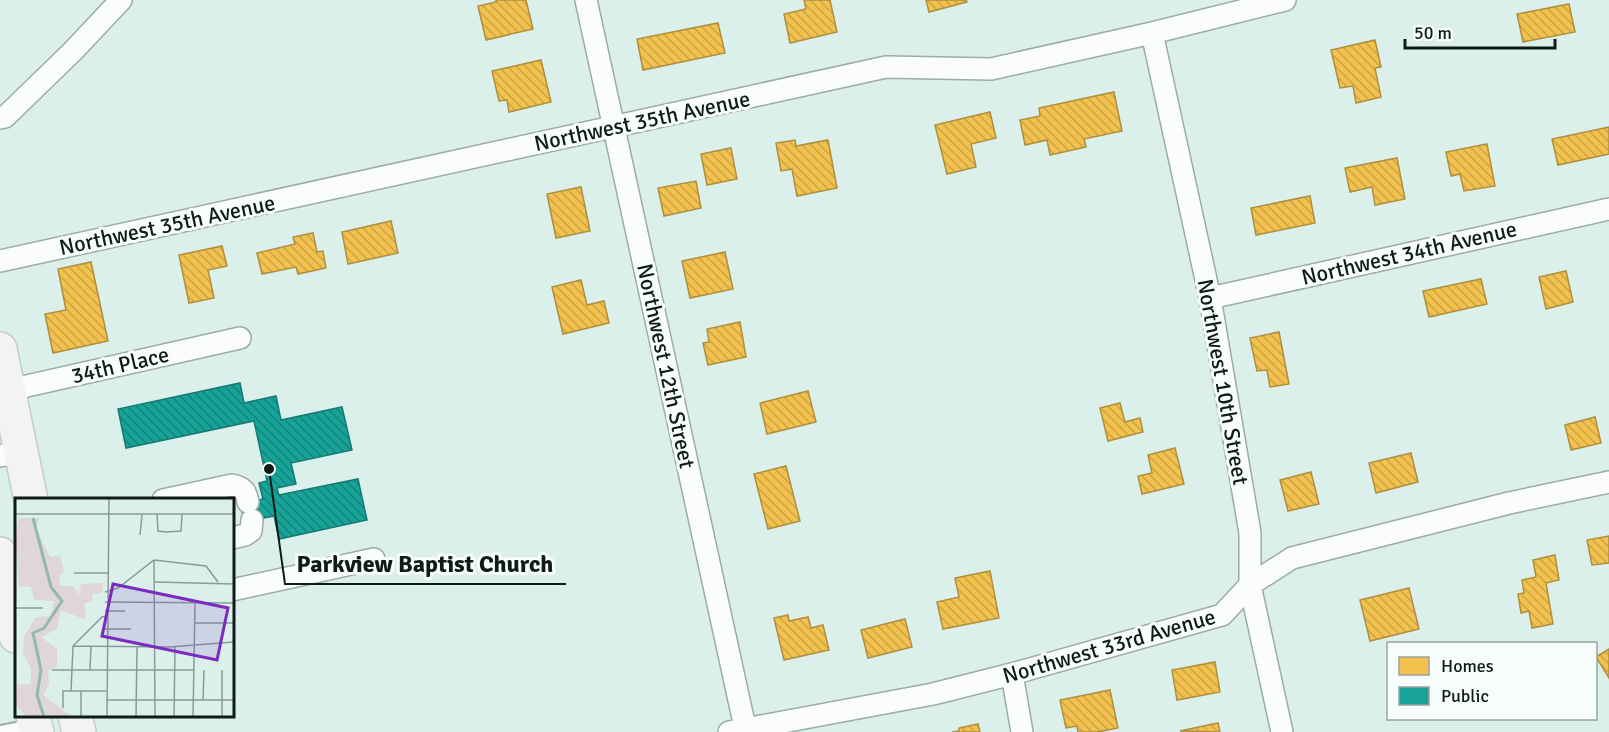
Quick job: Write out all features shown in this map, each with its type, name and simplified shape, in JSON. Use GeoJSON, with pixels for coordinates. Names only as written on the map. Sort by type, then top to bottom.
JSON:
{"type":"FeatureCollection","features":[{"type":"Feature","properties":{"kind":"main road"},"geometry":{"type":"LineString","coordinates":[[0,349],[10,453],[30,498]]}},
{"type":"Feature","properties":{"kind":"main road"},"geometry":{"type":"LineString","coordinates":[[0,554],[12,625]]}},
{"type":"Feature","properties":{"kind":"main road"},"geometry":{"type":"LineString","coordinates":[[75,717],[79,732]]}},
{"type":"Feature","properties":{"kind":"street"},"geometry":{"type":"LineString","coordinates":[[0,118],[4,117],[73,51],[121,0]]}},
{"type":"Feature","properties":{"kind":"street","name":"Northwest 12th Street"},"geometry":{"type":"LineString","coordinates":[[586,0],[740,731]]}},
{"type":"Feature","properties":{"kind":"street","name":"Northwest 35th Avenue"},"geometry":{"type":"LineString","coordinates":[[0,261],[886,67],[991,69],[1286,0]]}},
{"type":"Feature","properties":{"kind":"street","name":"Northwest 10th Street"},"geometry":{"type":"LineString","coordinates":[[1152,33],[1209,298],[1250,533],[1250,585],[1282,732]]}},
{"type":"Feature","properties":{"kind":"street","name":"Northwest 34th Avenue"},"geometry":{"type":"LineString","coordinates":[[1209,298],[1609,209]]}},
{"type":"Feature","properties":{"kind":"street","name":"34th Place"},"geometry":{"type":"LineString","coordinates":[[4,391],[240,338]]}},
{"type":"Feature","properties":{"kind":"street","name":"Northwest 33rd Avenue"},"geometry":{"type":"LineString","coordinates":[[740,731],[933,694],[1222,615],[1250,585],[1292,558],[1509,503],[1609,482]]}},
{"type":"Feature","properties":{"kind":"street"},"geometry":{"type":"LineString","coordinates":[[172,498],[232,485],[241,487],[246,493],[251,531],[234,538]]}},
{"type":"Feature","properties":{"kind":"street"},"geometry":{"type":"LineString","coordinates":[[234,590],[374,560]]}},
{"type":"Feature","properties":{"kind":"street"},"geometry":{"type":"LineString","coordinates":[[1012,674],[1022,732]]}},
{"type":"Feature","properties":{"kind":"lane"},"geometry":{"type":"LineString","coordinates":[[0,731],[35,724]]}},
{"type":"Feature","properties":{"kind":"building: Homes"},"geometry":{"type":"Polygon","coordinates":[[[496,0],[526,0],[533,29],[486,40],[478,6],[496,2],[496,0]]]}},
{"type":"Feature","properties":{"kind":"building: Homes"},"geometry":{"type":"Polygon","coordinates":[[[804,0],[830,0],[837,32],[790,43],[784,14],[806,9],[804,0]]]}},
{"type":"Feature","properties":{"kind":"building: Homes"},"geometry":{"type":"Polygon","coordinates":[[[926,0],[966,0],[967,2],[929,12],[926,0]]]}},
{"type":"Feature","properties":{"kind":"building: Homes"},"geometry":{"type":"Polygon","coordinates":[[[1569,4],[1575,32],[1523,42],[1517,14],[1569,4]]]}},
{"type":"Feature","properties":{"kind":"building: Homes"},"geometry":{"type":"Polygon","coordinates":[[[718,23],[725,53],[643,70],[637,39],[718,23]]]}},
{"type":"Feature","properties":{"kind":"building: Homes"},"geometry":{"type":"Polygon","coordinates":[[[1375,40],[1381,67],[1375,68],[1381,97],[1356,103],[1353,86],[1340,88],[1331,50],[1375,40]]]}},
{"type":"Feature","properties":{"kind":"building: Homes"},"geometry":{"type":"Polygon","coordinates":[[[541,60],[551,102],[509,112],[507,100],[499,101],[492,71],[541,60]]]}},
{"type":"Feature","properties":{"kind":"building: Homes"},"geometry":{"type":"Polygon","coordinates":[[[1114,92],[1122,131],[1084,139],[1086,147],[1050,155],[1047,140],[1025,145],[1020,120],[1040,116],[1039,108],[1114,92]]]}},
{"type":"Feature","properties":{"kind":"building: Homes"},"geometry":{"type":"Polygon","coordinates":[[[990,112],[996,138],[971,144],[976,167],[947,174],[935,125],[990,112]]]}},
{"type":"Feature","properties":{"kind":"building: Homes"},"geometry":{"type":"Polygon","coordinates":[[[1609,127],[1609,154],[1558,165],[1552,139],[1609,127]]]}},
{"type":"Feature","properties":{"kind":"building: Homes"},"geometry":{"type":"Polygon","coordinates":[[[795,140],[796,146],[828,140],[837,188],[797,196],[792,169],[781,171],[776,143],[795,140]]]}},
{"type":"Feature","properties":{"kind":"building: Homes"},"geometry":{"type":"Polygon","coordinates":[[[1487,144],[1495,186],[1464,191],[1460,174],[1451,176],[1446,152],[1487,144]]]}},
{"type":"Feature","properties":{"kind":"building: Homes"},"geometry":{"type":"Polygon","coordinates":[[[731,148],[737,179],[707,185],[701,154],[731,148]]]}},
{"type":"Feature","properties":{"kind":"building: Homes"},"geometry":{"type":"Polygon","coordinates":[[[1397,158],[1405,199],[1375,205],[1372,187],[1350,192],[1345,168],[1397,158]]]}},
{"type":"Feature","properties":{"kind":"building: Homes"},"geometry":{"type":"Polygon","coordinates":[[[696,181],[701,208],[664,216],[658,188],[696,181]]]}},
{"type":"Feature","properties":{"kind":"building: Homes"},"geometry":{"type":"Polygon","coordinates":[[[581,187],[590,231],[556,238],[547,194],[581,187]]]}},
{"type":"Feature","properties":{"kind":"building: Homes"},"geometry":{"type":"Polygon","coordinates":[[[1310,196],[1315,223],[1256,235],[1251,208],[1310,196]]]}},
{"type":"Feature","properties":{"kind":"building: Homes"},"geometry":{"type":"Polygon","coordinates":[[[391,221],[398,253],[348,264],[342,232],[391,221]]]}},
{"type":"Feature","properties":{"kind":"building: Homes"},"geometry":{"type":"Polygon","coordinates":[[[313,233],[317,252],[323,251],[326,268],[298,274],[296,267],[262,274],[257,253],[295,244],[293,237],[313,233]]]}},
{"type":"Feature","properties":{"kind":"building: Homes"},"geometry":{"type":"Polygon","coordinates":[[[222,246],[227,266],[208,270],[214,298],[189,303],[179,255],[222,246]]]}},
{"type":"Feature","properties":{"kind":"building: Homes"},"geometry":{"type":"Polygon","coordinates":[[[725,252],[733,289],[690,298],[682,261],[725,252]]]}},
{"type":"Feature","properties":{"kind":"building: Homes"},"geometry":{"type":"Polygon","coordinates":[[[91,262],[108,341],[53,353],[45,314],[66,310],[58,269],[91,262]]]}},
{"type":"Feature","properties":{"kind":"building: Homes"},"geometry":{"type":"Polygon","coordinates":[[[1566,271],[1573,302],[1546,309],[1539,277],[1566,271]]]}},
{"type":"Feature","properties":{"kind":"building: Homes"},"geometry":{"type":"Polygon","coordinates":[[[1481,279],[1487,304],[1429,317],[1423,291],[1481,279]]]}},
{"type":"Feature","properties":{"kind":"building: Homes"},"geometry":{"type":"Polygon","coordinates":[[[581,280],[587,305],[604,301],[609,323],[563,334],[552,287],[581,280]]]}},
{"type":"Feature","properties":{"kind":"building: Homes"},"geometry":{"type":"Polygon","coordinates":[[[740,322],[746,357],[708,365],[703,343],[709,342],[707,329],[740,322]]]}},
{"type":"Feature","properties":{"kind":"building: Homes"},"geometry":{"type":"Polygon","coordinates":[[[1279,332],[1289,384],[1270,387],[1267,370],[1257,371],[1250,338],[1279,332]]]}},
{"type":"Feature","properties":{"kind":"building: Homes"},"geometry":{"type":"Polygon","coordinates":[[[808,391],[816,422],[767,434],[760,403],[808,391]]]}},
{"type":"Feature","properties":{"kind":"building: Homes"},"geometry":{"type":"Polygon","coordinates":[[[1120,403],[1125,422],[1140,418],[1143,432],[1108,441],[1100,408],[1120,403]]]}},
{"type":"Feature","properties":{"kind":"building: Homes"},"geometry":{"type":"Polygon","coordinates":[[[1595,417],[1601,443],[1571,450],[1565,425],[1595,417]]]}},
{"type":"Feature","properties":{"kind":"building: Homes"},"geometry":{"type":"Polygon","coordinates":[[[1175,448],[1184,484],[1142,494],[1138,476],[1152,473],[1148,455],[1175,448]]]}},
{"type":"Feature","properties":{"kind":"building: Homes"},"geometry":{"type":"Polygon","coordinates":[[[1411,453],[1418,482],[1376,493],[1369,463],[1411,453]]]}},
{"type":"Feature","properties":{"kind":"building: Homes"},"geometry":{"type":"Polygon","coordinates":[[[786,466],[800,521],[768,529],[754,474],[786,466]]]}},
{"type":"Feature","properties":{"kind":"building: Homes"},"geometry":{"type":"Polygon","coordinates":[[[1311,472],[1319,504],[1288,511],[1280,480],[1311,472]]]}},
{"type":"Feature","properties":{"kind":"building: Homes"},"geometry":{"type":"Polygon","coordinates":[[[1609,536],[1609,563],[1592,565],[1587,540],[1609,536]]]}},
{"type":"Feature","properties":{"kind":"building: Homes"},"geometry":{"type":"Polygon","coordinates":[[[1555,555],[1559,580],[1546,583],[1553,624],[1532,628],[1529,611],[1521,613],[1518,594],[1524,593],[1522,580],[1536,577],[1533,560],[1555,555]]]}},
{"type":"Feature","properties":{"kind":"building: Homes"},"geometry":{"type":"Polygon","coordinates":[[[990,571],[999,618],[943,629],[937,602],[959,597],[955,578],[990,571]]]}},
{"type":"Feature","properties":{"kind":"building: Homes"},"geometry":{"type":"Polygon","coordinates":[[[1409,588],[1419,629],[1370,641],[1360,600],[1409,588]]]}},
{"type":"Feature","properties":{"kind":"building: Homes"},"geometry":{"type":"Polygon","coordinates":[[[788,615],[789,621],[808,617],[811,628],[823,625],[829,650],[784,660],[774,618],[788,615]]]}},
{"type":"Feature","properties":{"kind":"building: Homes"},"geometry":{"type":"Polygon","coordinates":[[[905,619],[912,647],[868,658],[861,630],[905,619]]]}},
{"type":"Feature","properties":{"kind":"building: Homes"},"geometry":{"type":"Polygon","coordinates":[[[1609,649],[1609,678],[1597,659],[1609,649]]]}},
{"type":"Feature","properties":{"kind":"building: Homes"},"geometry":{"type":"Polygon","coordinates":[[[1215,662],[1220,692],[1177,700],[1172,670],[1215,662]]]}},
{"type":"Feature","properties":{"kind":"building: Homes"},"geometry":{"type":"Polygon","coordinates":[[[1110,690],[1118,728],[1097,732],[1078,732],[1077,726],[1066,728],[1060,700],[1110,690]]]}},
{"type":"Feature","properties":{"kind":"building: Homes"},"geometry":{"type":"Polygon","coordinates":[[[1218,723],[1220,732],[1180,731],[1218,723]]]}},
{"type":"Feature","properties":{"kind":"building: Homes"},"geometry":{"type":"Polygon","coordinates":[[[978,724],[980,732],[952,732],[959,731],[959,728],[978,724]]]}},
{"type":"Feature","properties":{"kind":"building: Public"},"geometry":{"type":"Polygon","coordinates":[[[240,383],[244,403],[276,396],[281,420],[342,407],[352,450],[291,463],[296,484],[277,488],[279,495],[358,479],[367,520],[279,539],[274,516],[244,522],[241,504],[263,499],[259,483],[267,481],[254,421],[126,448],[118,409],[240,383]]]}},
{"type":"Feature","properties":{"kind":"place","name":"Parkview Baptist Church"},"geometry":{"type":"Point","coordinates":[269,469]}}]}
